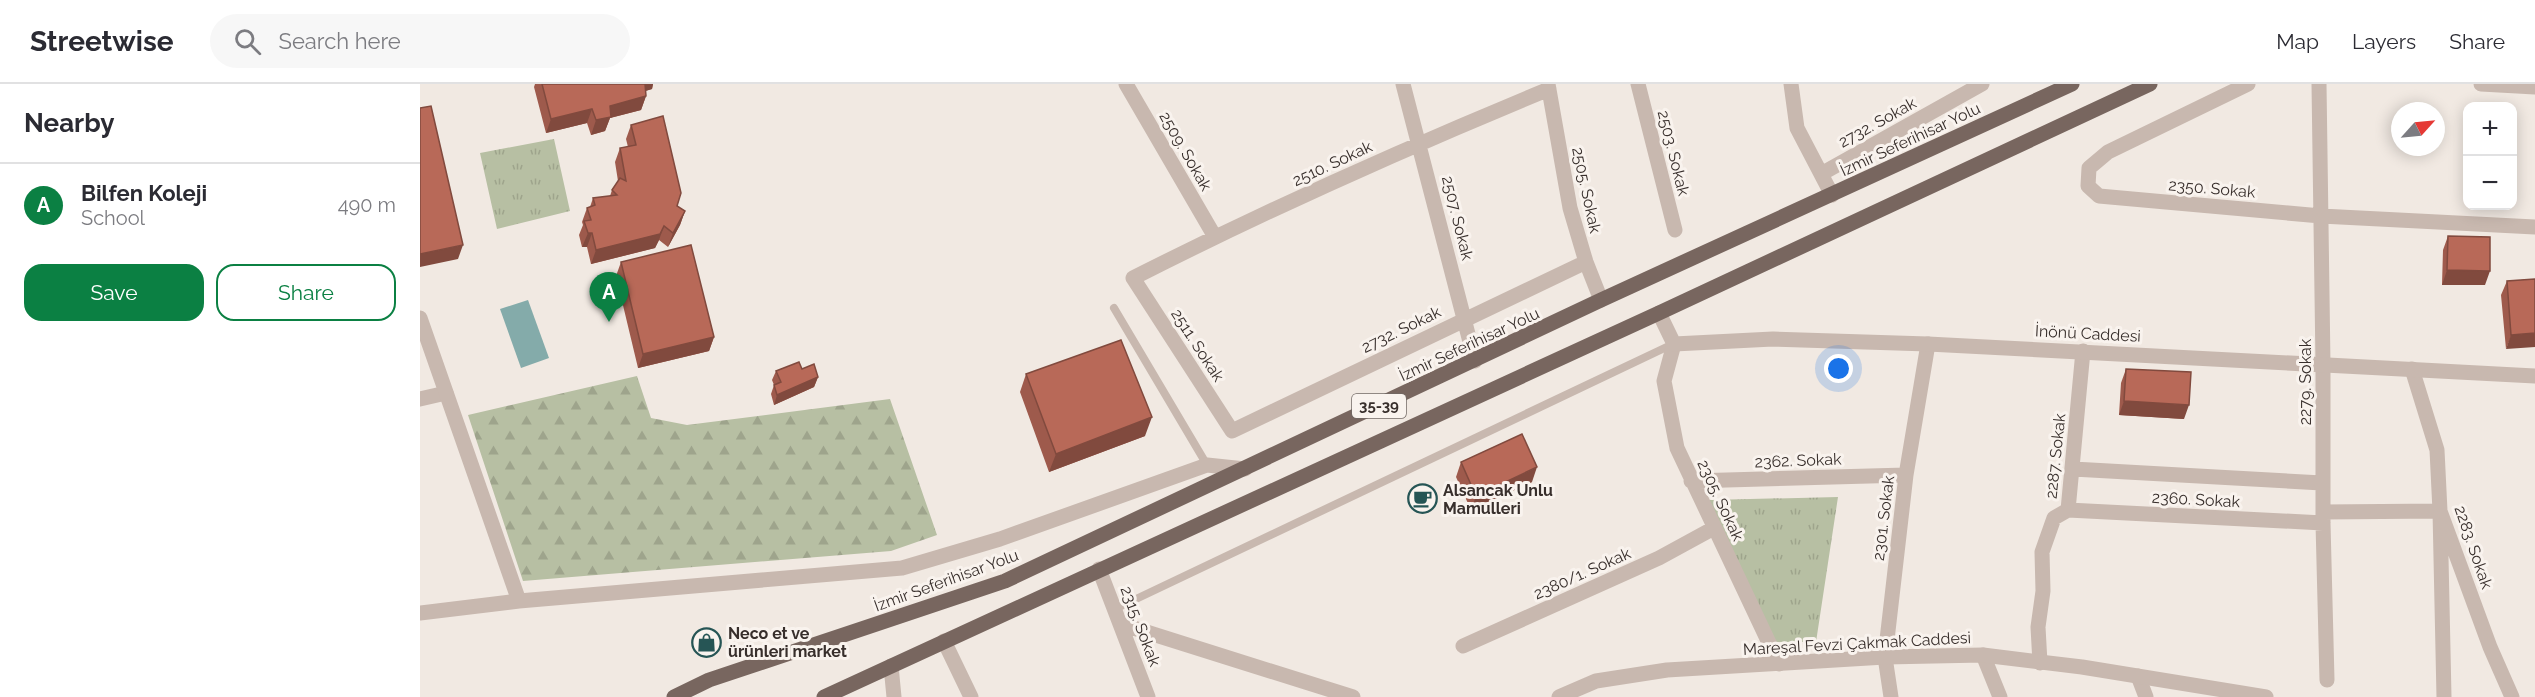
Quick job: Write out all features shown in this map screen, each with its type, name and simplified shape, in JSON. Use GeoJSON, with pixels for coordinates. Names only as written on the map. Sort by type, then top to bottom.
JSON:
{"type":"FeatureCollection","features":[{"type":"Feature","properties":{"kind":"main road","name":"35-39"},"geometry":{"type":"LineString","coordinates":[[824,697],[1659,313],[2150,84]]}},
{"type":"Feature","properties":{"kind":"main road","name":"İzmir Seferihisar Yolu"},"geometry":{"type":"LineString","coordinates":[[674,697],[709,680],[1005,581],[1601,300],[2069,85]]}},
{"type":"Feature","properties":{"kind":"street","name":"2509. Sokak"},"geometry":{"type":"LineString","coordinates":[[1126,84],[1215,237]]}},
{"type":"Feature","properties":{"kind":"street","name":"2507. Sokak"},"geometry":{"type":"LineString","coordinates":[[1403,84],[1420,142],[1475,361]]}},
{"type":"Feature","properties":{"kind":"street","name":"2503. Sokak"},"geometry":{"type":"LineString","coordinates":[[1638,84],[1675,230]]}},
{"type":"Feature","properties":{"kind":"street"},"geometry":{"type":"LineString","coordinates":[[1791,84],[1797,128],[1832,195]]}},
{"type":"Feature","properties":{"kind":"street","name":"2732. Sokak"},"geometry":{"type":"LineString","coordinates":[[1821,174],[1982,84]]}},
{"type":"Feature","properties":{"kind":"street"},"geometry":{"type":"LineString","coordinates":[[2051,84],[2069,85]]}},
{"type":"Feature","properties":{"kind":"street","name":"2350. Sokak"},"geometry":{"type":"LineString","coordinates":[[2248,84],[2108,152],[2089,168],[2088,186],[2099,196],[2320,216],[2535,227]]}},
{"type":"Feature","properties":{"kind":"street","name":"2279. Sokak"},"geometry":{"type":"LineString","coordinates":[[2319,84],[2326,680]]}},
{"type":"Feature","properties":{"kind":"street"},"geometry":{"type":"LineString","coordinates":[[2481,84],[2535,87]]}},
{"type":"Feature","properties":{"kind":"street","name":"2510. Sokak"},"geometry":{"type":"LineString","coordinates":[[1133,278],[1215,237],[1420,142],[1549,86]]}},
{"type":"Feature","properties":{"kind":"street","name":"2505. Sokak"},"geometry":{"type":"LineString","coordinates":[[1549,86],[1570,208],[1586,262],[1601,300]]}},
{"type":"Feature","properties":{"kind":"street","name":"2732. Sokak"},"geometry":{"type":"LineString","coordinates":[[1232,431],[1464,318],[1586,262]]}},
{"type":"Feature","properties":{"kind":"street","name":"2511. Sokak"},"geometry":{"type":"LineString","coordinates":[[1133,278],[1232,431]]}},
{"type":"Feature","properties":{"kind":"street"},"geometry":{"type":"LineString","coordinates":[[1659,313],[1674,344]]}},
{"type":"Feature","properties":{"kind":"street"},"geometry":{"type":"LineString","coordinates":[[420,318],[519,601]]}},
{"type":"Feature","properties":{"kind":"street","name":"İnönü Caddesi"},"geometry":{"type":"LineString","coordinates":[[1674,344],[1773,339],[1928,344],[2535,376]]}},
{"type":"Feature","properties":{"kind":"street","name":"2305. Sokak"},"geometry":{"type":"LineString","coordinates":[[1674,344],[1664,381],[1677,448],[1779,664]]}},
{"type":"Feature","properties":{"kind":"street","name":"2301. Sokak"},"geometry":{"type":"LineString","coordinates":[[1891,697],[1885,657],[1906,475],[1928,344]]}},
{"type":"Feature","properties":{"kind":"street","name":"2287. Sokak"},"geometry":{"type":"LineString","coordinates":[[2040,663],[2038,627],[2043,591],[2042,552],[2054,518],[2068,510],[2083,351]]}},
{"type":"Feature","properties":{"kind":"street","name":"2283. Sokak"},"geometry":{"type":"LineString","coordinates":[[2412,369],[2437,450],[2440,511],[2490,647],[2512,697]]}},
{"type":"Feature","properties":{"kind":"street"},"geometry":{"type":"LineString","coordinates":[[421,398],[446,393]]}},
{"type":"Feature","properties":{"kind":"street"},"geometry":{"type":"LineString","coordinates":[[420,613],[519,601],[902,568],[1000,539],[1207,465],[1245,469]]}},
{"type":"Feature","properties":{"kind":"street"},"geometry":{"type":"LineString","coordinates":[[2073,469],[2322,483]]}},
{"type":"Feature","properties":{"kind":"street","name":"2362. Sokak"},"geometry":{"type":"LineString","coordinates":[[1691,481],[1906,475]]}},
{"type":"Feature","properties":{"kind":"street","name":"2360. Sokak"},"geometry":{"type":"LineString","coordinates":[[2068,510],[2323,518],[2440,511]]}},
{"type":"Feature","properties":{"kind":"street"},"geometry":{"type":"LineString","coordinates":[[2440,511],[2444,697]]}},
{"type":"Feature","properties":{"kind":"street","name":"2380/1. Sokak"},"geometry":{"type":"LineString","coordinates":[[1463,646],[1659,558],[1714,528]]}},
{"type":"Feature","properties":{"kind":"street","name":"2315. Sokak"},"geometry":{"type":"LineString","coordinates":[[1100,569],[1148,697]]}},
{"type":"Feature","properties":{"kind":"street"},"geometry":{"type":"LineString","coordinates":[[1118,617],[1353,697]]}},
{"type":"Feature","properties":{"kind":"street"},"geometry":{"type":"LineString","coordinates":[[944,640],[971,697]]}},
{"type":"Feature","properties":{"kind":"street"},"geometry":{"type":"LineString","coordinates":[[1983,655],[2000,697]]}},
{"type":"Feature","properties":{"kind":"street","name":"Mareşal Fevzi Çakmak Caddesi"},"geometry":{"type":"LineString","coordinates":[[1559,697],[1596,681],[1667,670],[1885,657],[1983,655],[2082,667],[2266,697]]}},
{"type":"Feature","properties":{"kind":"street"},"geometry":{"type":"LineString","coordinates":[[891,666],[894,697]]}},
{"type":"Feature","properties":{"kind":"street"},"geometry":{"type":"LineString","coordinates":[[2138,676],[2146,697]]}},
{"type":"Feature","properties":{"kind":"lane"},"geometry":{"type":"LineString","coordinates":[[1114,308],[1207,465]]}},
{"type":"Feature","properties":{"kind":"lane"},"geometry":{"type":"LineString","coordinates":[[1118,617],[1674,344]]}},
{"type":"Feature","properties":{"kind":"green space"},"geometry":{"type":"Polygon","coordinates":[[[554,139],[570,211],[497,229],[480,153],[554,139]]]}},
{"type":"Feature","properties":{"kind":"green space"},"geometry":{"type":"Polygon","coordinates":[[[637,376],[651,418],[687,425],[890,399],[937,535],[891,551],[523,581],[468,415],[637,376]]]}},
{"type":"Feature","properties":{"kind":"green space"},"geometry":{"type":"Polygon","coordinates":[[[1838,497],[1816,642],[1776,642],[1709,500],[1838,497]]]}},
{"type":"Feature","properties":{"kind":"water"},"geometry":{"type":"Polygon","coordinates":[[[528,300],[549,358],[521,368],[500,309],[528,300]]]}},
{"type":"Feature","properties":{"kind":"building"},"geometry":{"type":"Polygon","coordinates":[[[542,84],[645,84],[646,96],[610,106],[611,117],[596,120],[592,109],[551,119],[542,84]]]}},
{"type":"Feature","properties":{"kind":"building"},"geometry":{"type":"Polygon","coordinates":[[[431,106],[463,245],[420,254],[420,108],[431,106]]]}},
{"type":"Feature","properties":{"kind":"building"},"geometry":{"type":"Polygon","coordinates":[[[663,116],[681,193],[677,206],[685,211],[673,233],[664,226],[660,234],[596,250],[592,233],[588,233],[584,221],[591,220],[587,208],[595,205],[593,198],[617,195],[612,190],[620,178],[626,181],[620,148],[636,145],[631,125],[663,116]]]}},
{"type":"Feature","properties":{"kind":"building"},"geometry":{"type":"Polygon","coordinates":[[[2448,236],[2490,237],[2490,271],[2447,270],[2448,236]]]}},
{"type":"Feature","properties":{"kind":"building"},"geometry":{"type":"Polygon","coordinates":[[[691,245],[714,337],[643,354],[621,262],[691,245]]]}},
{"type":"Feature","properties":{"kind":"building"},"geometry":{"type":"Polygon","coordinates":[[[2535,279],[2535,333],[2511,335],[2507,281],[2535,279]]]}},
{"type":"Feature","properties":{"kind":"building"},"geometry":{"type":"Polygon","coordinates":[[[1121,340],[1152,417],[1056,454],[1026,374],[1121,340]]]}},
{"type":"Feature","properties":{"kind":"building"},"geometry":{"type":"Polygon","coordinates":[[[799,362],[802,369],[814,364],[818,377],[777,395],[774,385],[781,382],[776,371],[799,362]]]}},
{"type":"Feature","properties":{"kind":"building"},"geometry":{"type":"Polygon","coordinates":[[[2126,369],[2191,372],[2189,405],[2124,401],[2126,369]]]}},
{"type":"Feature","properties":{"kind":"building"},"geometry":{"type":"Polygon","coordinates":[[[1522,434],[1537,467],[1476,496],[1461,462],[1522,434]]]}},
{"type":"Feature","properties":{"kind":"place","name":"Bilfen Koleji"},"geometry":{"type":"Point","coordinates":[609,322]}},
{"type":"Feature","properties":{"kind":"place","name":"Alsancak Unlu Mamulleri"},"geometry":{"type":"Point","coordinates":[1422,499]}},
{"type":"Feature","properties":{"kind":"place","name":"Neco et ve ürünleri market"},"geometry":{"type":"Point","coordinates":[707,642]}}]}
